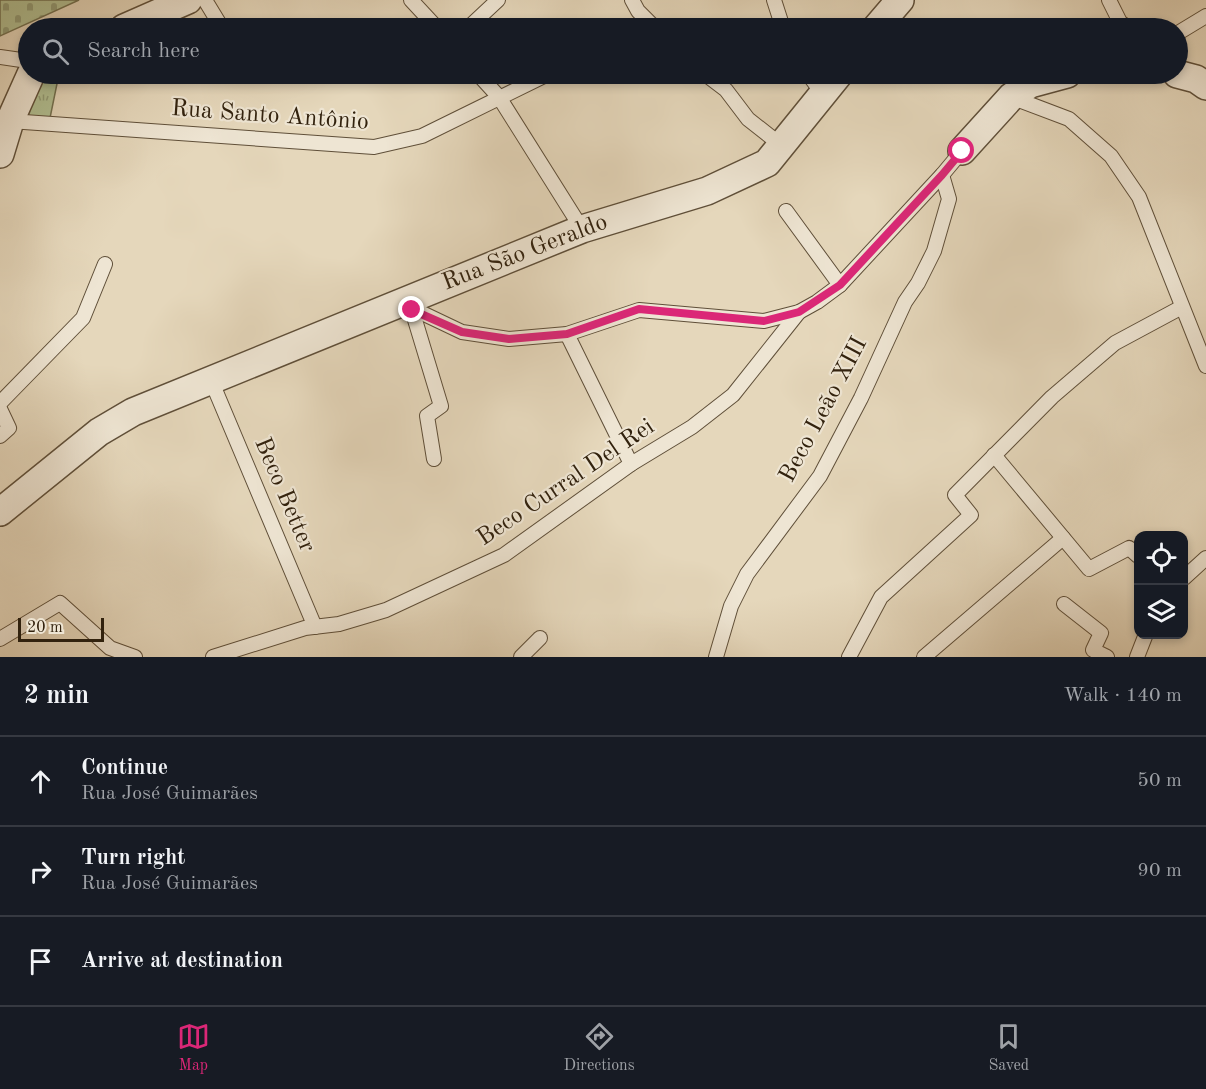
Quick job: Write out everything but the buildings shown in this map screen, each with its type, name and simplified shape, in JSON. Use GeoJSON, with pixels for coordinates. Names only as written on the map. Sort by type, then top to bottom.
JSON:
{"type":"FeatureCollection","features":[{"type":"Feature","properties":{"kind":"street"},"geometry":{"type":"LineString","coordinates":[[147,18],[188,0]]}},
{"type":"Feature","properties":{"kind":"street"},"geometry":{"type":"LineString","coordinates":[[885,18],[900,0]]}},
{"type":"Feature","properties":{"kind":"street"},"geometry":{"type":"LineString","coordinates":[[1188,77],[1206,86]]}},
{"type":"Feature","properties":{"kind":"street"},"geometry":{"type":"LineString","coordinates":[[0,154],[10,121],[27,84]]}},
{"type":"Feature","properties":{"kind":"street","name":"Rua São Geraldo"},"geometry":{"type":"LineString","coordinates":[[0,512],[99,432],[133,412],[406,306],[582,229],[707,191],[766,163],[781,145],[820,84]]}},
{"type":"Feature","properties":{"kind":"street"},"geometry":{"type":"LineString","coordinates":[[962,151],[1011,97],[1030,84]]}},
{"type":"Feature","properties":{"kind":"lane"},"geometry":{"type":"LineString","coordinates":[[206,0],[216,18]]}},
{"type":"Feature","properties":{"kind":"lane"},"geometry":{"type":"LineString","coordinates":[[411,0],[428,18]]}},
{"type":"Feature","properties":{"kind":"lane"},"geometry":{"type":"LineString","coordinates":[[479,18],[498,0]]}},
{"type":"Feature","properties":{"kind":"lane"},"geometry":{"type":"LineString","coordinates":[[632,0],[645,18]]}},
{"type":"Feature","properties":{"kind":"lane"},"geometry":{"type":"LineString","coordinates":[[774,0],[780,18]]}},
{"type":"Feature","properties":{"kind":"lane"},"geometry":{"type":"LineString","coordinates":[[1109,0],[1118,18]]}},
{"type":"Feature","properties":{"kind":"lane"},"geometry":{"type":"LineString","coordinates":[[1188,27],[1206,16]]}},
{"type":"Feature","properties":{"kind":"lane"},"geometry":{"type":"LineString","coordinates":[[0,57],[18,60]]}},
{"type":"Feature","properties":{"kind":"lane"},"geometry":{"type":"LineString","coordinates":[[487,84],[499,97],[582,229]]}},
{"type":"Feature","properties":{"kind":"lane","name":"Rua Santo Antônio"},"geometry":{"type":"LineString","coordinates":[[10,121],[374,147],[422,136],[527,84]]}},
{"type":"Feature","properties":{"kind":"lane"},"geometry":{"type":"LineString","coordinates":[[718,84],[726,90],[748,119],[781,145]]}},
{"type":"Feature","properties":{"kind":"lane"},"geometry":{"type":"LineString","coordinates":[[1011,97],[1069,118],[1111,156],[1139,197],[1206,366]]}},
{"type":"Feature","properties":{"kind":"lane"},"geometry":{"type":"LineString","coordinates":[[406,306],[462,332],[509,339],[567,334],[639,309],[764,321],[799,312],[840,285],[962,151]]}},
{"type":"Feature","properties":{"kind":"lane","name":"Beco Leão XIII"},"geometry":{"type":"LineString","coordinates":[[716,657],[730,606],[747,574],[820,476],[861,398],[905,302],[918,283],[934,251],[949,199],[942,175]]}},
{"type":"Feature","properties":{"kind":"lane"},"geometry":{"type":"LineString","coordinates":[[786,211],[840,285]]}},
{"type":"Feature","properties":{"kind":"lane"},"geometry":{"type":"LineString","coordinates":[[0,403],[83,318],[105,264]]}},
{"type":"Feature","properties":{"kind":"lane"},"geometry":{"type":"LineString","coordinates":[[406,306],[441,406],[427,416],[434,459]]}},
{"type":"Feature","properties":{"kind":"lane"},"geometry":{"type":"LineString","coordinates":[[849,657],[880,597],[971,514],[955,495],[1052,397],[1115,343],[1182,307]]}},
{"type":"Feature","properties":{"kind":"lane","name":"Beco Curral Del Rei"},"geometry":{"type":"LineString","coordinates":[[213,657],[305,628],[339,624],[386,610],[504,555],[631,464],[692,427],[732,395],[799,312]]}},
{"type":"Feature","properties":{"kind":"lane"},"geometry":{"type":"LineString","coordinates":[[567,334],[631,464]]}},
{"type":"Feature","properties":{"kind":"lane","name":"Beco Better"},"geometry":{"type":"LineString","coordinates":[[211,380],[315,627]]}},
{"type":"Feature","properties":{"kind":"lane"},"geometry":{"type":"LineString","coordinates":[[0,409],[9,428],[0,436]]}},
{"type":"Feature","properties":{"kind":"lane"},"geometry":{"type":"LineString","coordinates":[[994,455],[1089,569],[1129,548],[1134,552]]}},
{"type":"Feature","properties":{"kind":"lane"},"geometry":{"type":"LineString","coordinates":[[924,657],[1063,538]]}},
{"type":"Feature","properties":{"kind":"lane"},"geometry":{"type":"LineString","coordinates":[[1188,574],[1206,558]]}},
{"type":"Feature","properties":{"kind":"lane"},"geometry":{"type":"LineString","coordinates":[[0,639],[60,603],[110,648],[135,657]]}},
{"type":"Feature","properties":{"kind":"lane"},"geometry":{"type":"LineString","coordinates":[[1064,604],[1101,633],[1092,650],[1107,657]]}},
{"type":"Feature","properties":{"kind":"lane"},"geometry":{"type":"LineString","coordinates":[[521,657],[540,639]]}},
{"type":"Feature","properties":{"kind":"lane"},"geometry":{"type":"LineString","coordinates":[[1137,657],[1144,639]]}},
{"type":"Feature","properties":{"kind":"green space"},"geometry":{"type":"Polygon","coordinates":[[[0,0],[79,0],[40,18],[18,18],[18,28],[0,36],[0,0]]]}},
{"type":"Feature","properties":{"kind":"green space"},"geometry":{"type":"Polygon","coordinates":[[[41,84],[57,84],[50,118],[18,117],[41,84]]]}},
{"type":"Feature","properties":{"kind":"route"},"geometry":{"type":"LineString","coordinates":[[412,310],[462,332],[509,339],[567,334],[639,309],[764,321],[799,312],[840,285],[962,151]]}}]}
